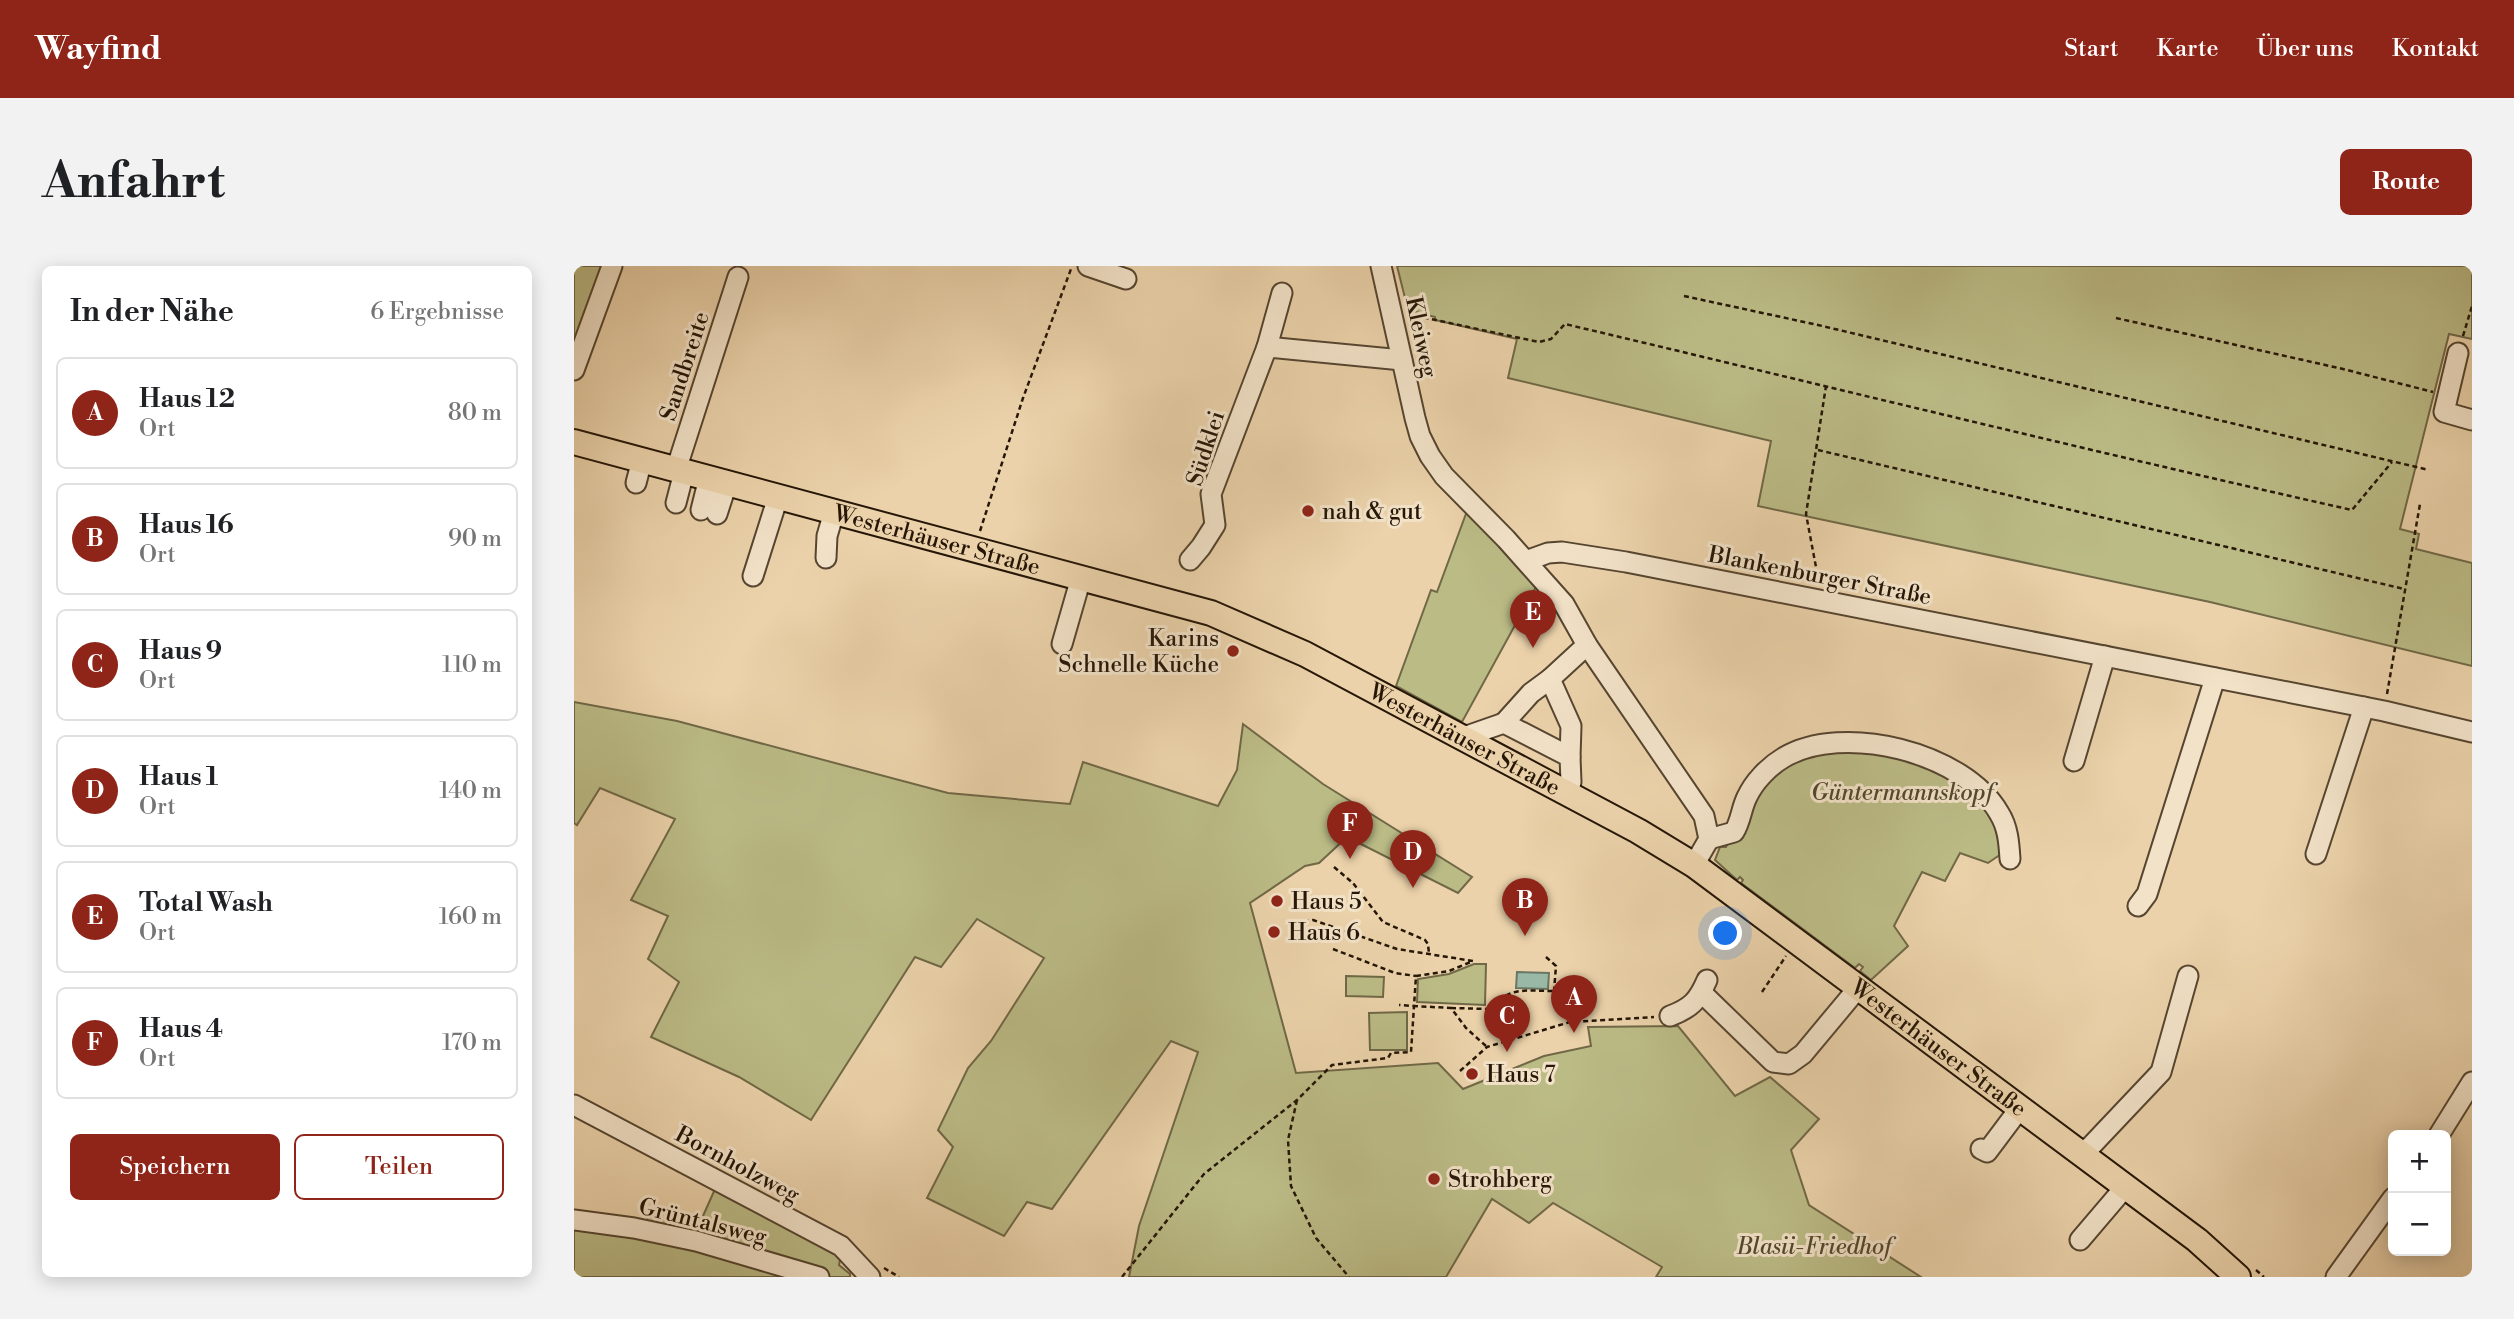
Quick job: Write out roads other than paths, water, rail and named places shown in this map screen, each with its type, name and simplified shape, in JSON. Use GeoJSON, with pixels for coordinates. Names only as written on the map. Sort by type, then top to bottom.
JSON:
{"type":"FeatureCollection","features":[{"type":"Feature","properties":{"kind":"main road","name":"Westerhäuser Straße"},"geometry":{"type":"LineString","coordinates":[[574,442],[639,472],[680,471],[1211,613],[1305,654],[1638,831],[1694,865],[2197,1240],[2246,1273]]}},
{"type":"Feature","properties":{"kind":"street"},"geometry":{"type":"LineString","coordinates":[[574,370],[612,266]]}},
{"type":"Feature","properties":{"kind":"street"},"geometry":{"type":"LineString","coordinates":[[1088,266],[1126,279]]}},
{"type":"Feature","properties":{"kind":"street","name":"Kleiweg"},"geometry":{"type":"LineString","coordinates":[[1381,266],[1420,436],[1444,475],[1526,561]]}},
{"type":"Feature","properties":{"kind":"street","name":"Sandbreite"},"geometry":{"type":"LineString","coordinates":[[676,503],[680,471],[738,277]]}},
{"type":"Feature","properties":{"kind":"street","name":"Südklei"},"geometry":{"type":"LineString","coordinates":[[1190,560],[1202,547],[1215,525],[1211,494],[1267,347],[1282,293]]}},
{"type":"Feature","properties":{"kind":"street"},"geometry":{"type":"LineString","coordinates":[[1267,347],[1402,360]]}},
{"type":"Feature","properties":{"kind":"street"},"geometry":{"type":"LineString","coordinates":[[2458,353],[2444,412],[2472,419]]}},
{"type":"Feature","properties":{"kind":"street"},"geometry":{"type":"LineString","coordinates":[[709,512],[718,481]]}},
{"type":"Feature","properties":{"kind":"street"},"geometry":{"type":"LineString","coordinates":[[774,550],[783,498]]}},
{"type":"Feature","properties":{"kind":"street"},"geometry":{"type":"LineString","coordinates":[[753,576],[783,498]]}},
{"type":"Feature","properties":{"kind":"street"},"geometry":{"type":"LineString","coordinates":[[826,558],[827,536],[834,512]]}},
{"type":"Feature","properties":{"kind":"street","name":"Blankenburger Straße"},"geometry":{"type":"LineString","coordinates":[[1526,561],[1548,553],[1580,554],[2364,707],[2472,732]]}},
{"type":"Feature","properties":{"kind":"street"},"geometry":{"type":"LineString","coordinates":[[1526,561],[1564,604],[1587,645],[1704,816],[1709,839],[1694,865]]}},
{"type":"Feature","properties":{"kind":"street"},"geometry":{"type":"LineString","coordinates":[[1062,644],[1081,578]]}},
{"type":"Feature","properties":{"kind":"street"},"geometry":{"type":"LineString","coordinates":[[1461,738],[1504,723],[1531,693],[1587,645]]}},
{"type":"Feature","properties":{"kind":"street"},"geometry":{"type":"LineString","coordinates":[[2074,761],[2105,656]]}},
{"type":"Feature","properties":{"kind":"street"},"geometry":{"type":"LineString","coordinates":[[2138,906],[2147,894],[2215,678]]}},
{"type":"Feature","properties":{"kind":"street"},"geometry":{"type":"LineString","coordinates":[[1550,679],[1571,726],[1571,782],[1568,794]]}},
{"type":"Feature","properties":{"kind":"street"},"geometry":{"type":"LineString","coordinates":[[2316,854],[2364,707]]}},
{"type":"Feature","properties":{"kind":"street"},"geometry":{"type":"LineString","coordinates":[[1504,723],[1570,757]]}},
{"type":"Feature","properties":{"kind":"street"},"geometry":{"type":"LineString","coordinates":[[1709,839],[1734,832],[1741,820],[1746,798],[1763,775],[1782,758],[1821,745],[1860,744],[1924,755],[1964,776],[1999,812],[2009,837],[2010,859]]}},
{"type":"Feature","properties":{"kind":"street"},"geometry":{"type":"LineString","coordinates":[[2081,1153],[2091,1146],[2161,1072],[2188,976]]}},
{"type":"Feature","properties":{"kind":"street"},"geometry":{"type":"LineString","coordinates":[[1670,1016],[1689,1009],[1704,987],[1773,1062],[1788,1064],[1802,1054],[1858,988]]}},
{"type":"Feature","properties":{"kind":"street"},"geometry":{"type":"LineString","coordinates":[[2442,1130],[2472,1083]]}},
{"type":"Feature","properties":{"kind":"street","name":"Bornholzweg"},"geometry":{"type":"LineString","coordinates":[[574,1105],[841,1246],[870,1277]]}},
{"type":"Feature","properties":{"kind":"street"},"geometry":{"type":"LineString","coordinates":[[1981,1149],[1987,1152],[2020,1108]]}},
{"type":"Feature","properties":{"kind":"street"},"geometry":{"type":"LineString","coordinates":[[2080,1240],[2126,1186]]}},
{"type":"Feature","properties":{"kind":"street"},"geometry":{"type":"LineString","coordinates":[[2336,1277],[2388,1205]]}},
{"type":"Feature","properties":{"kind":"street","name":"Grüntalsweg"},"geometry":{"type":"LineString","coordinates":[[574,1220],[634,1228],[696,1241],[820,1277]]}},
{"type":"Feature","properties":{"kind":"place","name":"nah & gut"},"geometry":{"type":"Point","coordinates":[1308,511]}},
{"type":"Feature","properties":{"kind":"place","name":"Total Wash"},"geometry":{"type":"Point","coordinates":[1533,648]}},
{"type":"Feature","properties":{"kind":"place","name":"Karins Schnelle Küche"},"geometry":{"type":"Point","coordinates":[1233,651]}},
{"type":"Feature","properties":{"kind":"place","name":"Haus 4"},"geometry":{"type":"Point","coordinates":[1350,859]}},
{"type":"Feature","properties":{"kind":"place","name":"Haus 1"},"geometry":{"type":"Point","coordinates":[1413,888]}},
{"type":"Feature","properties":{"kind":"place","name":"Haus 5"},"geometry":{"type":"Point","coordinates":[1277,901]}},
{"type":"Feature","properties":{"kind":"place","name":"Haus 6"},"geometry":{"type":"Point","coordinates":[1274,932]}},
{"type":"Feature","properties":{"kind":"place","name":"Haus 16"},"geometry":{"type":"Point","coordinates":[1525,936]}},
{"type":"Feature","properties":{"kind":"place","name":"Haus 12"},"geometry":{"type":"Point","coordinates":[1574,1033]}},
{"type":"Feature","properties":{"kind":"place","name":"Haus 9"},"geometry":{"type":"Point","coordinates":[1507,1052]}},
{"type":"Feature","properties":{"kind":"place","name":"Haus 7"},"geometry":{"type":"Point","coordinates":[1472,1074]}},
{"type":"Feature","properties":{"kind":"place","name":"Strohberg"},"geometry":{"type":"Point","coordinates":[1434,1179]}},
{"type":"Feature","properties":{"kind":"park label","name":"Güntermannskopf"},"geometry":{"type":"Point","coordinates":[1902,792]}},
{"type":"Feature","properties":{"kind":"park label","name":"Blasii-Friedhof"},"geometry":{"type":"Point","coordinates":[1814,1246]}}]}
